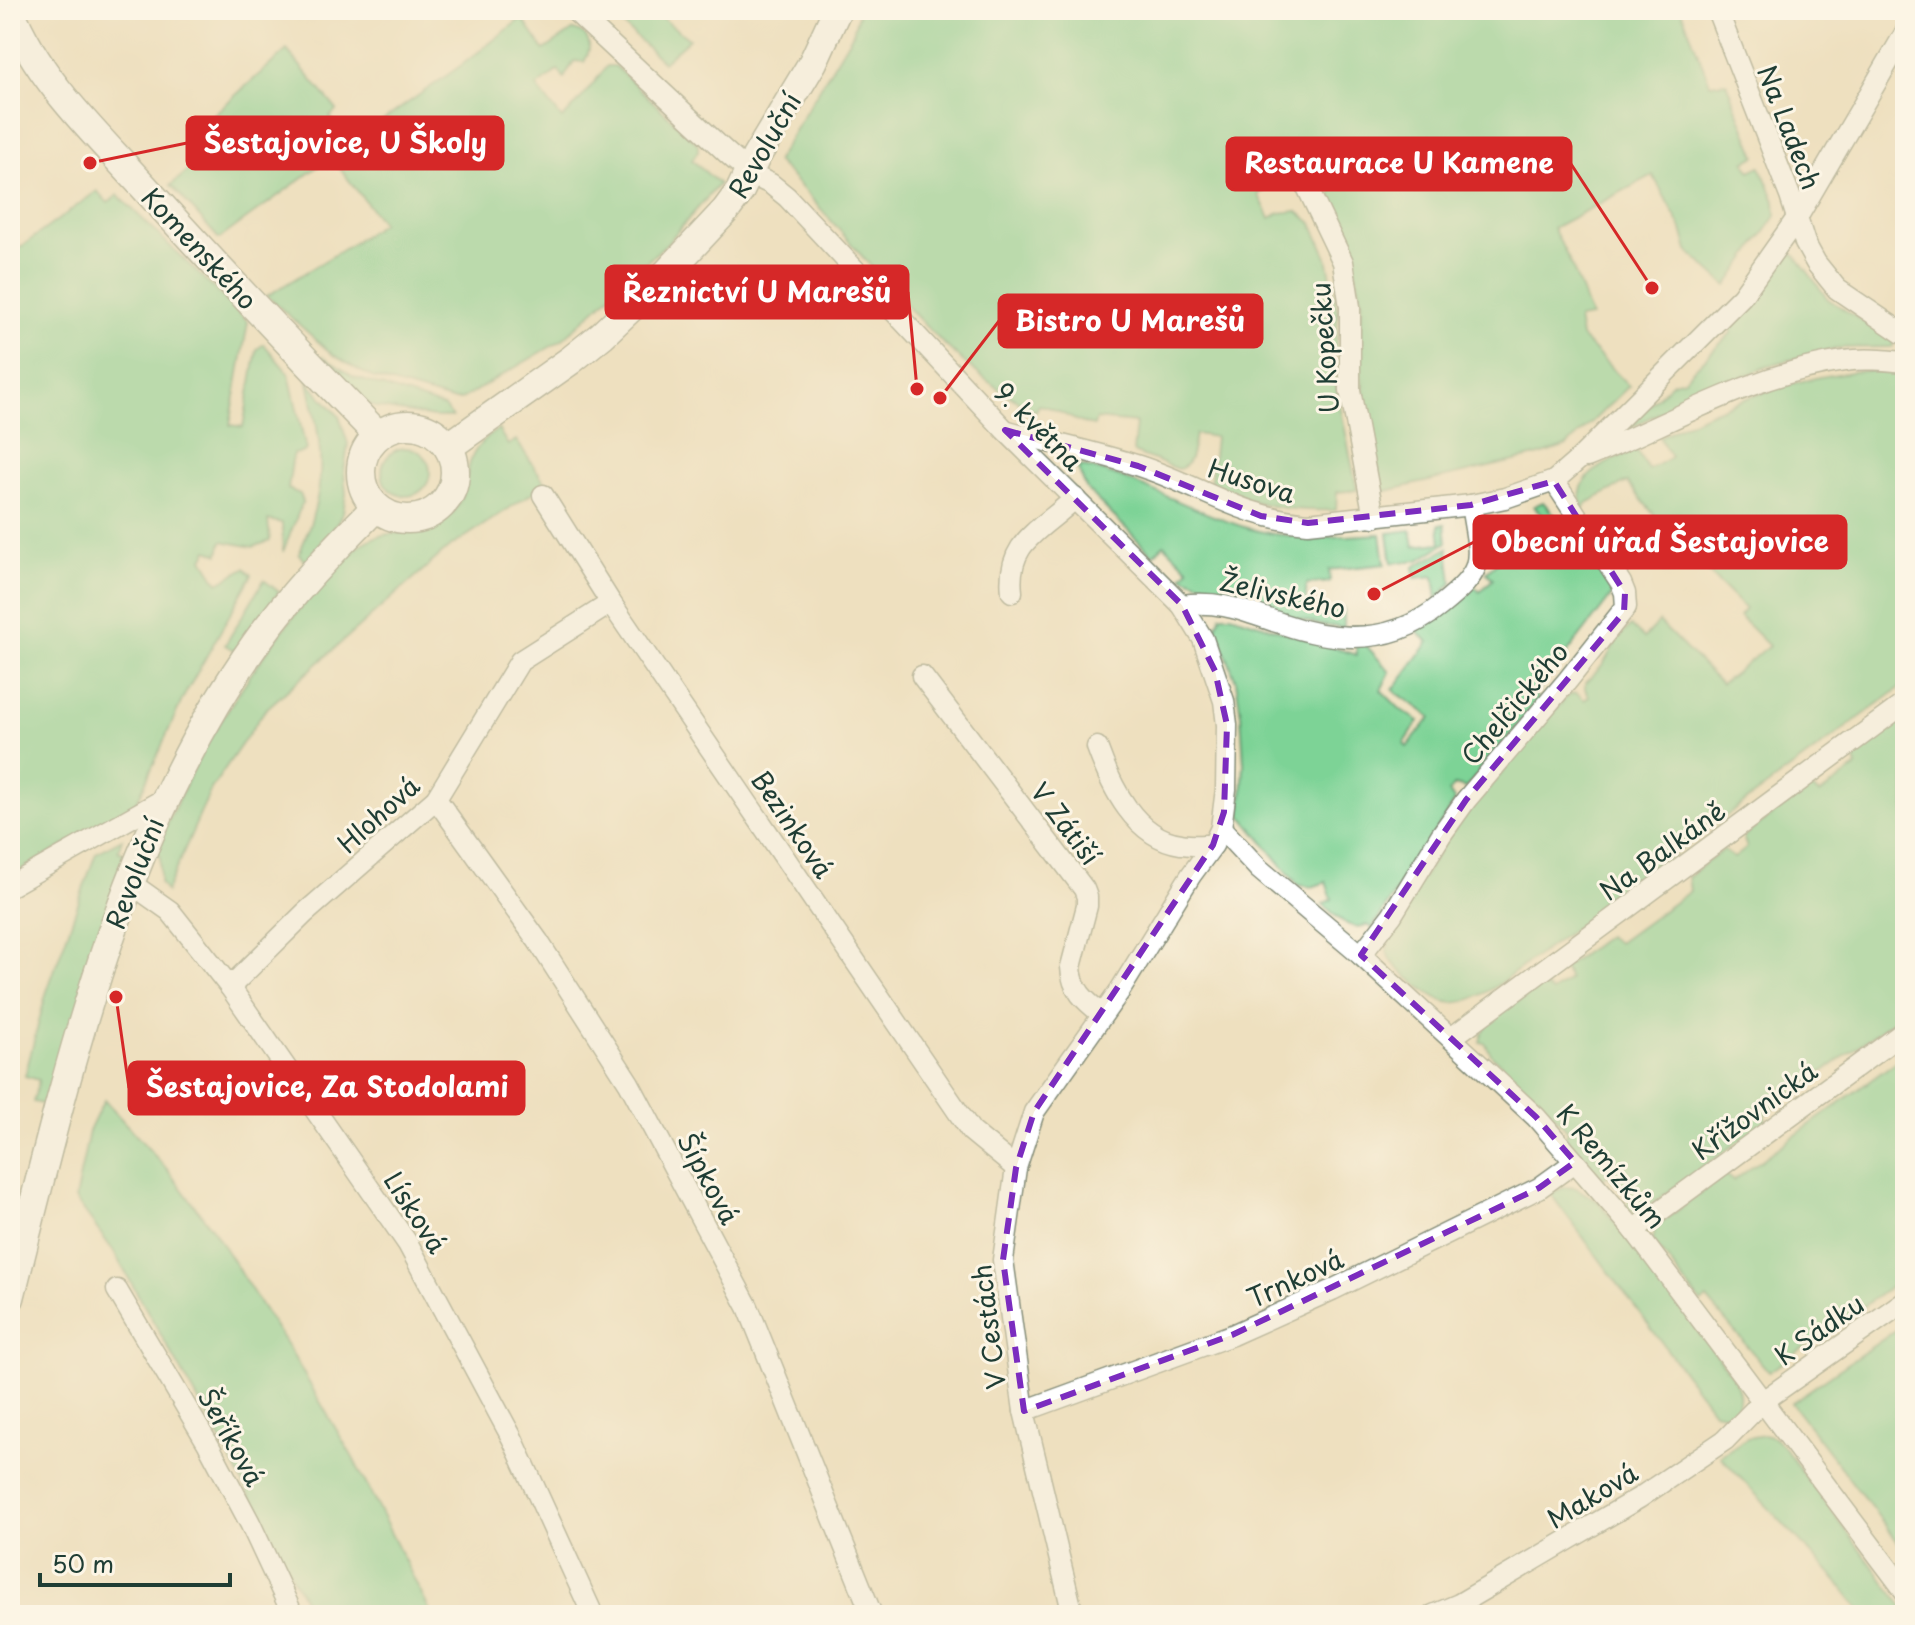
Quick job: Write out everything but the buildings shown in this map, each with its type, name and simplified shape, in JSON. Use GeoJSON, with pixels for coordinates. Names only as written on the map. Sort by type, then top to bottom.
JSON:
{"type":"FeatureCollection","features":[{"type":"Feature","properties":{"kind":"street","name":"Komenského"},"geometry":{"type":"LineString","coordinates":[[10,10],[40,66],[78,114],[258,311],[378,435]]}},
{"type":"Feature","properties":{"kind":"street","name":"9. května"},"geometry":{"type":"LineString","coordinates":[[574,10],[749,172],[787,197],[1005,430],[1182,605],[1203,639],[1224,701],[1227,725],[1226,789],[1217,836]]}},
{"type":"Feature","properties":{"kind":"street","name":"Revoluční"},"geometry":{"type":"LineString","coordinates":[[448,447],[571,360],[618,321],[677,263],[735,199],[822,46],[837,10]]}},
{"type":"Feature","properties":{"kind":"street","name":"Na Ladech"},"geometry":{"type":"LineString","coordinates":[[1717,10],[1790,196],[1805,243],[1831,283],[1851,300],[1905,335]]}},
{"type":"Feature","properties":{"kind":"street","name":"Husova"},"geometry":{"type":"LineString","coordinates":[[1005,430],[1138,466],[1261,516],[1308,523],[1471,505],[1528,492],[1554,481],[1742,296],[1797,218],[1905,33]]}},
{"type":"Feature","properties":{"kind":"street","name":"U Kopečku"},"geometry":{"type":"LineString","coordinates":[[1305,183],[1343,262],[1350,307],[1350,390],[1374,517]]}},
{"type":"Feature","properties":{"kind":"street","name":"Husova"},"geometry":{"type":"LineString","coordinates":[[1577,461],[1636,437],[1680,414],[1775,378],[1844,361],[1905,362]]}},
{"type":"Feature","properties":{"kind":"street"},"geometry":{"type":"LineString","coordinates":[[416,425],[434,433],[448,447],[454,462],[454,479],[449,495],[438,508],[423,516],[407,519],[390,516],[376,507],[364,491],[361,470],[365,451],[378,435],[396,426],[416,425]]}},
{"type":"Feature","properties":{"kind":"street","name":"Chelčického"},"geometry":{"type":"LineString","coordinates":[[1361,955],[1392,915],[1466,800],[1624,612],[1626,598],[1621,583],[1554,481]]}},
{"type":"Feature","properties":{"kind":"street","name":"Bezinková"},"geometry":{"type":"LineString","coordinates":[[543,495],[611,603],[971,1131],[1016,1168]]}},
{"type":"Feature","properties":{"kind":"street"},"geometry":{"type":"LineString","coordinates":[[1012,592],[1011,568],[1019,547],[1075,498]]}},
{"type":"Feature","properties":{"kind":"street","name":"Želivského"},"geometry":{"type":"LineString","coordinates":[[1182,605],[1214,603],[1287,626],[1342,637],[1370,637],[1395,632],[1431,613],[1474,573],[1478,555],[1471,505]]}},
{"type":"Feature","properties":{"kind":"street","name":"Revoluční"},"geometry":{"type":"LineString","coordinates":[[10,1298],[77,1041],[129,882],[164,799],[208,718],[257,642],[310,575],[376,507]]}},
{"type":"Feature","properties":{"kind":"street","name":"Hlohová"},"geometry":{"type":"LineString","coordinates":[[230,987],[305,913],[436,799],[520,661],[611,603]]}},
{"type":"Feature","properties":{"kind":"street","name":"V Zátiší"},"geometry":{"type":"LineString","coordinates":[[922,676],[1084,889],[1087,906],[1071,977],[1081,997],[1102,1014]]}},
{"type":"Feature","properties":{"kind":"street","name":"Na Balkáně"},"geometry":{"type":"LineString","coordinates":[[1451,1038],[1905,703]]}},
{"type":"Feature","properties":{"kind":"street"},"geometry":{"type":"LineString","coordinates":[[1097,747],[1114,788],[1151,833],[1180,844],[1217,836]]}},
{"type":"Feature","properties":{"kind":"street"},"geometry":{"type":"LineString","coordinates":[[10,886],[164,799]]}},
{"type":"Feature","properties":{"kind":"street","name":"Šípková"},"geometry":{"type":"LineString","coordinates":[[436,799],[538,941],[629,1083],[748,1307],[872,1615]]}},
{"type":"Feature","properties":{"kind":"street","name":"K Remízkům"},"geometry":{"type":"LineString","coordinates":[[1217,836],[1361,955],[1536,1117],[1634,1230],[1905,1591]]}},
{"type":"Feature","properties":{"kind":"street","name":"V Cestách"},"geometry":{"type":"LineString","coordinates":[[1073,1615],[1024,1411],[1003,1260],[1016,1168],[1034,1112],[1119,992],[1217,836]]}},
{"type":"Feature","properties":{"kind":"street","name":"Lísková"},"geometry":{"type":"LineString","coordinates":[[129,882],[170,911],[230,987],[408,1244],[512,1438],[593,1615]]}},
{"type":"Feature","properties":{"kind":"street","name":"Křížovnická"},"geometry":{"type":"LineString","coordinates":[[1634,1230],[1905,1031]]}},
{"type":"Feature","properties":{"kind":"street","name":"Trnková"},"geometry":{"type":"LineString","coordinates":[[1024,1411],[1232,1335],[1289,1310],[1539,1188],[1575,1162]]}},
{"type":"Feature","properties":{"kind":"street","name":"Šeříková"},"geometry":{"type":"LineString","coordinates":[[117,1290],[208,1444],[293,1615]]}},
{"type":"Feature","properties":{"kind":"street","name":"K Sádku"},"geometry":{"type":"LineString","coordinates":[[1763,1401],[1905,1301]]}},
{"type":"Feature","properties":{"kind":"street","name":"Maková"},"geometry":{"type":"LineString","coordinates":[[1433,1615],[1459,1604],[1639,1498],[1725,1440],[1763,1401]]}},
{"type":"Feature","properties":{"kind":"highlighted area"},"geometry":{"type":"Polygon","coordinates":[[[1005,430],[1138,466],[1261,516],[1308,523],[1471,505],[1554,481],[1625,593],[1624,612],[1466,800],[1361,955],[1536,1117],[1575,1162],[1539,1188],[1232,1335],[1024,1411],[1003,1260],[1016,1168],[1034,1112],[1213,845],[1224,812],[1227,725],[1215,671],[1182,605],[1005,430]]]}},
{"type":"Feature","properties":{"kind":"green space"},"geometry":{"type":"Polygon","coordinates":[[[607,10],[659,10],[657,14],[689,39],[663,62],[607,10]]]}},
{"type":"Feature","properties":{"kind":"green space"},"geometry":{"type":"Polygon","coordinates":[[[859,10],[1681,10],[1710,84],[1726,82],[1756,156],[1745,162],[1750,171],[1760,166],[1775,201],[1776,216],[1727,286],[1688,251],[1682,229],[1653,175],[1553,228],[1572,266],[1591,317],[1578,319],[1581,337],[1629,386],[1567,446],[1382,492],[1359,365],[1362,302],[1353,258],[1332,213],[1331,194],[1351,174],[1338,151],[1258,194],[1270,218],[1279,213],[1297,211],[1312,223],[1327,257],[1338,313],[1334,374],[1357,490],[1337,492],[1336,510],[1271,506],[1210,485],[1215,437],[1195,434],[1189,460],[1178,469],[1133,452],[1136,423],[1096,419],[1094,426],[1045,406],[1039,405],[1036,411],[999,389],[930,331],[776,161],[853,33],[859,10]]]}},
{"type":"Feature","properties":{"kind":"green space"},"geometry":{"type":"Polygon","coordinates":[[[522,18],[544,50],[574,30],[584,35],[589,43],[584,62],[574,61],[564,78],[558,70],[537,87],[562,119],[607,66],[615,66],[698,144],[698,151],[692,160],[719,184],[668,242],[562,340],[460,400],[374,378],[332,354],[267,296],[382,223],[331,157],[219,239],[171,185],[222,142],[205,122],[287,50],[337,110],[330,117],[351,143],[522,18]]]}},
{"type":"Feature","properties":{"kind":"green space"},"geometry":{"type":"Polygon","coordinates":[[[97,191],[108,203],[118,195],[248,322],[230,425],[243,427],[257,349],[264,344],[289,374],[306,449],[293,454],[288,489],[300,494],[303,501],[283,552],[282,523],[268,520],[270,541],[253,547],[222,541],[219,554],[208,550],[203,559],[218,583],[245,568],[252,575],[183,698],[135,806],[10,876],[10,255],[97,191]]]}},
{"type":"Feature","properties":{"kind":"green space"},"geometry":{"type":"Polygon","coordinates":[[[1787,251],[1796,256],[1828,299],[1893,341],[1893,347],[1836,348],[1774,364],[1685,400],[1631,427],[1630,424],[1673,382],[1684,379],[1731,333],[1731,323],[1787,251]]]}},
{"type":"Feature","properties":{"kind":"green space"},"geometry":{"type":"Polygon","coordinates":[[[322,356],[354,377],[444,407],[452,417],[375,407],[358,397],[320,358],[322,356]]]}},
{"type":"Feature","properties":{"kind":"green space"},"geometry":{"type":"Polygon","coordinates":[[[1880,370],[1905,372],[1905,684],[1495,987],[1472,999],[1453,1003],[1441,1000],[1414,982],[1391,961],[1387,951],[1389,943],[1385,939],[1449,835],[1568,695],[1576,693],[1585,700],[1589,696],[1585,683],[1602,666],[1626,630],[1631,626],[1644,638],[1659,622],[1721,684],[1769,646],[1739,616],[1745,609],[1671,535],[1627,482],[1587,503],[1583,510],[1580,498],[1587,478],[1605,464],[1636,449],[1648,470],[1671,457],[1659,437],[1766,391],[1823,376],[1880,370]]]}},
{"type":"Feature","properties":{"kind":"green space"},"geometry":{"type":"Polygon","coordinates":[[[308,382],[339,416],[348,444],[343,512],[335,527],[305,562],[299,554],[315,507],[320,469],[320,450],[308,382]]]}},
{"type":"Feature","properties":{"kind":"green space"},"geometry":{"type":"Polygon","coordinates":[[[498,429],[508,445],[516,440],[546,484],[447,549],[265,710],[211,789],[166,892],[160,883],[160,856],[153,853],[201,754],[265,654],[321,584],[364,543],[385,535],[429,529],[449,517],[459,503],[475,451],[498,429]]]}},
{"type":"Feature","properties":{"kind":"green space"},"geometry":{"type":"Polygon","coordinates":[[[406,448],[423,455],[430,472],[423,489],[406,496],[389,489],[382,472],[389,455],[406,448]]]}},
{"type":"Feature","properties":{"kind":"green space"},"geometry":{"type":"Polygon","coordinates":[[[1081,466],[1124,479],[1226,521],[1264,532],[1314,537],[1381,534],[1385,564],[1329,570],[1330,582],[1306,584],[1306,613],[1344,609],[1344,628],[1320,625],[1227,599],[1228,593],[1182,576],[1189,569],[1164,544],[1153,555],[1087,490],[1078,469],[1081,466]]]}},
{"type":"Feature","properties":{"kind":"green space"},"geometry":{"type":"Polygon","coordinates":[[[1543,502],[1588,552],[1615,591],[1535,695],[1539,700],[1466,788],[1455,785],[1449,792],[1455,801],[1372,928],[1368,925],[1349,925],[1323,904],[1332,899],[1326,882],[1312,887],[1298,885],[1241,815],[1244,764],[1241,714],[1236,681],[1216,627],[1221,615],[1231,615],[1357,655],[1356,644],[1364,643],[1390,672],[1381,690],[1401,710],[1419,721],[1404,744],[1407,747],[1431,717],[1393,690],[1429,642],[1416,631],[1472,585],[1480,592],[1493,579],[1486,572],[1519,542],[1525,549],[1551,526],[1534,506],[1543,502]]]}},
{"type":"Feature","properties":{"kind":"green space"},"geometry":{"type":"Polygon","coordinates":[[[1445,524],[1447,542],[1419,560],[1392,563],[1388,533],[1411,530],[1414,546],[1441,543],[1439,525],[1445,524]]]}},
{"type":"Feature","properties":{"kind":"green space"},"geometry":{"type":"Polygon","coordinates":[[[1448,548],[1452,583],[1437,599],[1434,576],[1415,578],[1414,567],[1448,548]]]}},
{"type":"Feature","properties":{"kind":"green space"},"geometry":{"type":"Polygon","coordinates":[[[264,580],[279,592],[235,651],[225,645],[264,580]]]}},
{"type":"Feature","properties":{"kind":"green space"},"geometry":{"type":"Polygon","coordinates":[[[1905,716],[1905,1012],[1764,1115],[1767,1121],[1635,1213],[1625,1206],[1629,1199],[1608,1175],[1603,1179],[1565,1137],[1568,1131],[1546,1106],[1492,1056],[1485,1043],[1480,1042],[1482,1033],[1507,1004],[1518,1002],[1542,985],[1552,992],[1569,980],[1564,968],[1607,936],[1618,943],[1690,891],[1688,877],[1723,850],[1734,858],[1747,848],[1743,837],[1809,787],[1820,794],[1857,767],[1853,755],[1905,716]]]}},
{"type":"Feature","properties":{"kind":"green space"},"geometry":{"type":"Polygon","coordinates":[[[122,839],[118,851],[127,855],[48,1105],[33,1102],[39,1080],[25,1076],[46,994],[96,853],[122,839]]]}},
{"type":"Feature","properties":{"kind":"green space"},"geometry":{"type":"Polygon","coordinates":[[[1905,1055],[1905,1277],[1769,1372],[1707,1299],[1701,1303],[1653,1241],[1655,1228],[1725,1174],[1733,1181],[1905,1055]]]}},
{"type":"Feature","properties":{"kind":"green space"},"geometry":{"type":"Polygon","coordinates":[[[104,1100],[166,1168],[213,1230],[288,1347],[353,1458],[432,1615],[312,1615],[218,1435],[112,1249],[75,1199],[89,1131],[104,1100]]]}},
{"type":"Feature","properties":{"kind":"green space"},"geometry":{"type":"Polygon","coordinates":[[[1566,1187],[1576,1188],[1599,1202],[1732,1376],[1739,1395],[1733,1415],[1713,1411],[1550,1193],[1566,1187]]]}},
{"type":"Feature","properties":{"kind":"green space"},"geometry":{"type":"Polygon","coordinates":[[[1905,1324],[1905,1551],[1791,1403],[1905,1324]]]}},
{"type":"Feature","properties":{"kind":"green space"},"geometry":{"type":"Polygon","coordinates":[[[1764,1435],[1782,1445],[1905,1609],[1905,1615],[1864,1615],[1836,1580],[1720,1456],[1747,1438],[1764,1435]]]}},
{"type":"Feature","properties":{"kind":"place","name":"Šestajovice, U Školy"},"geometry":{"type":"Point","coordinates":[90,163]}},
{"type":"Feature","properties":{"kind":"place","name":"Restaurace U Kamene"},"geometry":{"type":"Point","coordinates":[1652,288]}},
{"type":"Feature","properties":{"kind":"place","name":"Řeznictví U Marešů"},"geometry":{"type":"Point","coordinates":[917,389]}},
{"type":"Feature","properties":{"kind":"place","name":"Bistro U Marešů"},"geometry":{"type":"Point","coordinates":[940,398]}},
{"type":"Feature","properties":{"kind":"place","name":"Obecní úřad Šestajovice"},"geometry":{"type":"Point","coordinates":[1374,594]}},
{"type":"Feature","properties":{"kind":"place","name":"Šestajovice, Za Stodolami"},"geometry":{"type":"Point","coordinates":[116,997]}}]}
